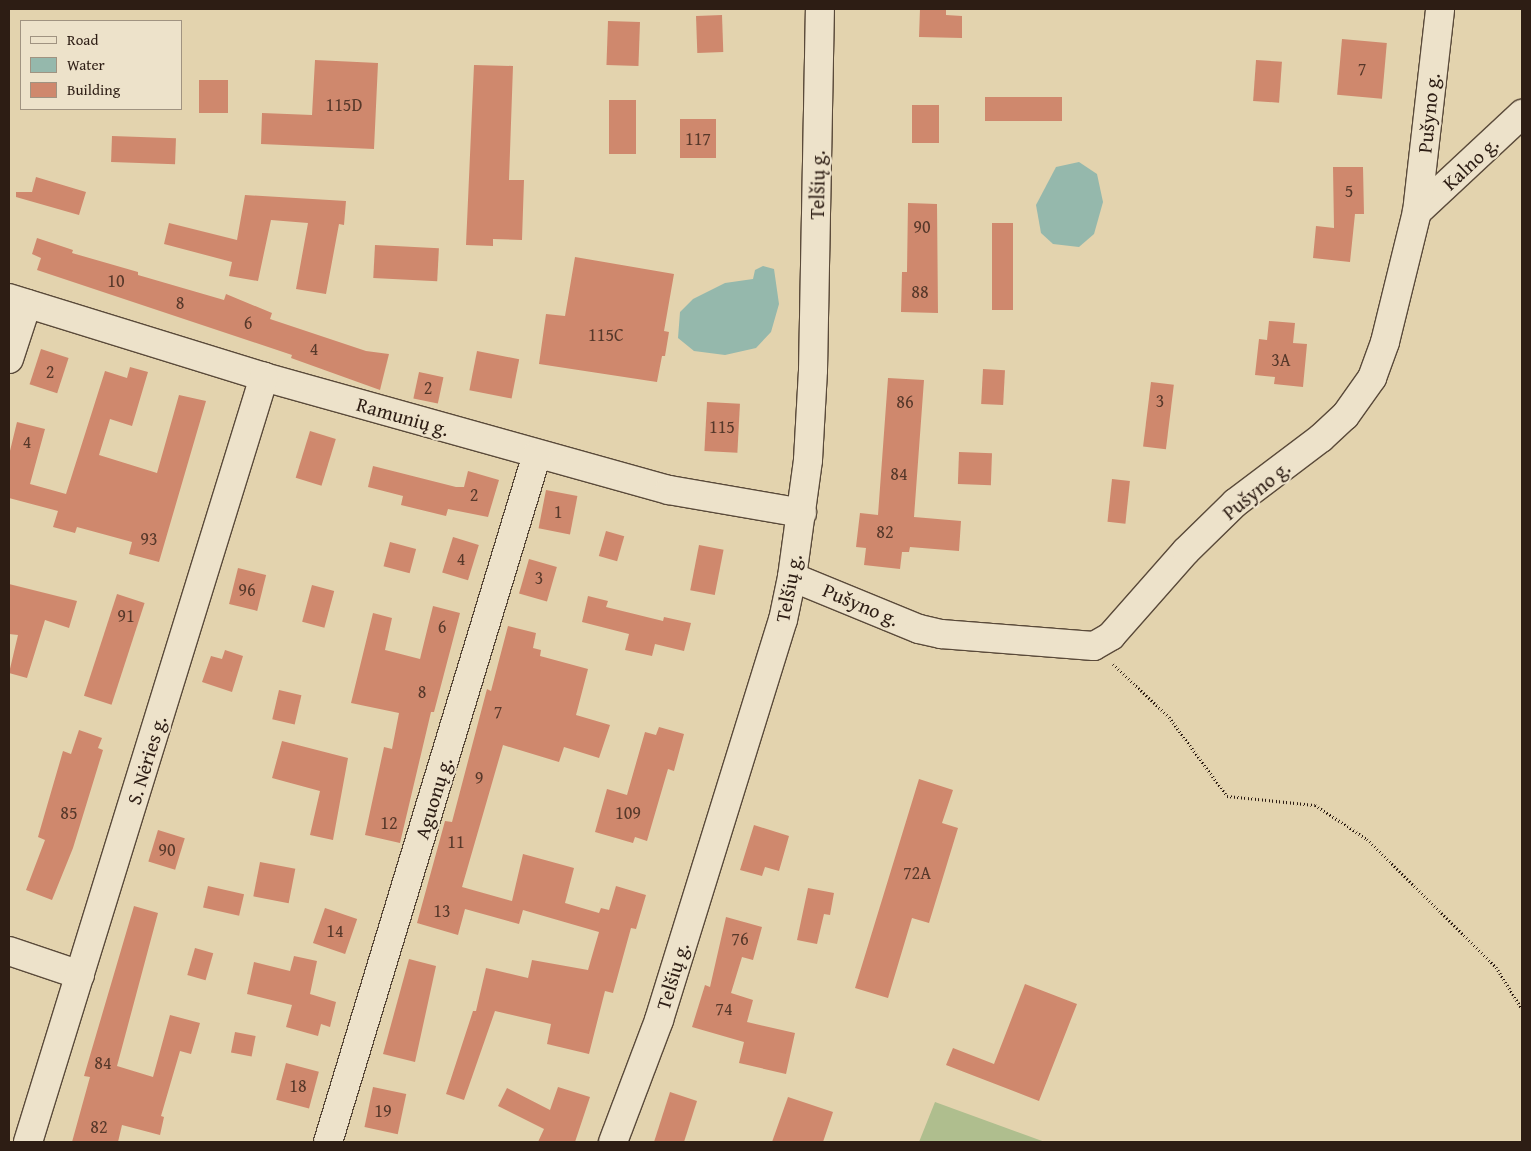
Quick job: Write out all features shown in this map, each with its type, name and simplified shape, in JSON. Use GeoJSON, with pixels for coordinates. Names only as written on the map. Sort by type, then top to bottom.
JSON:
{"type":"FeatureCollection","features":[{"type":"Feature","properties":{"kind":"street","name":"Telšių g."},"geometry":{"type":"LineString","coordinates":[[613,1142],[659,1020],[780,630],[792,578],[802,513],[813,370],[820,9]]}},
{"type":"Feature","properties":{"kind":"street","name":"Pušyno g."},"geometry":{"type":"LineString","coordinates":[[792,578],[918,629],[994,639],[1094,646],[1111,636],[1186,551],[1235,503],[1321,438],[1363,394],[1385,342],[1417,212],[1440,9]]}},
{"type":"Feature","properties":{"kind":"street","name":"Kalno g."},"geometry":{"type":"LineString","coordinates":[[1417,212],[1522,114]]}},
{"type":"Feature","properties":{"kind":"street","name":"Ramunių g."},"geometry":{"type":"LineString","coordinates":[[18,301],[264,377],[669,490],[802,513]]}},
{"type":"Feature","properties":{"kind":"street"},"geometry":{"type":"LineString","coordinates":[[9,359],[18,301]]}},
{"type":"Feature","properties":{"kind":"street","name":"S. Nėries g."},"geometry":{"type":"LineString","coordinates":[[28,1142],[264,377]]}},
{"type":"Feature","properties":{"kind":"street","name":"Aguonų g."},"geometry":{"type":"LineString","coordinates":[[328,1142],[537,454]]}},
{"type":"Feature","properties":{"kind":"street"},"geometry":{"type":"LineString","coordinates":[[9,951],[80,975]]}},
{"type":"Feature","properties":{"kind":"path"},"geometry":{"type":"LineString","coordinates":[[1094,646],[1169,717],[1227,796],[1315,805],[1367,838],[1496,967],[1522,1009]]}},
{"type":"Feature","properties":{"kind":"green space"},"geometry":{"type":"Polygon","coordinates":[[[935,1102],[1045,1142],[919,1142],[935,1102]]]}},
{"type":"Feature","properties":{"kind":"water"},"geometry":{"type":"Polygon","coordinates":[[[1079,162],[1097,174],[1103,202],[1094,234],[1079,247],[1053,244],[1041,233],[1036,205],[1056,167],[1079,162]]]}},
{"type":"Feature","properties":{"kind":"water"},"geometry":{"type":"Polygon","coordinates":[[[763,266],[774,269],[779,304],[771,332],[756,348],[725,355],[694,351],[678,338],[680,312],[693,299],[725,283],[753,279],[755,270],[763,266]]]}},
{"type":"Feature","properties":{"kind":"building"},"geometry":{"type":"Polygon","coordinates":[[[920,9],[946,9],[946,15],[962,16],[962,38],[919,37],[920,9]]]}},
{"type":"Feature","properties":{"kind":"building"},"geometry":{"type":"Polygon","coordinates":[[[722,15],[723,52],[697,53],[696,16],[722,15]]]}},
{"type":"Feature","properties":{"kind":"building"},"geometry":{"type":"Polygon","coordinates":[[[608,21],[640,22],[638,66],[606,65],[608,21]]]}},
{"type":"Feature","properties":{"kind":"building"},"geometry":{"type":"Polygon","coordinates":[[[1342,39],[1387,43],[1382,99],[1337,95],[1342,39]]]}},
{"type":"Feature","properties":{"kind":"building"},"geometry":{"type":"Polygon","coordinates":[[[315,60],[378,63],[374,149],[261,144],[262,113],[312,115],[315,60]]]}},
{"type":"Feature","properties":{"kind":"building"},"geometry":{"type":"Polygon","coordinates":[[[1256,60],[1282,62],[1279,103],[1253,101],[1256,60]]]}},
{"type":"Feature","properties":{"kind":"building"},"geometry":{"type":"Polygon","coordinates":[[[474,65],[513,66],[509,180],[524,180],[522,240],[493,239],[493,246],[466,245],[474,65]]]}},
{"type":"Feature","properties":{"kind":"building"},"geometry":{"type":"Polygon","coordinates":[[[199,80],[228,80],[228,113],[199,113],[199,80]]]}},
{"type":"Feature","properties":{"kind":"building"},"geometry":{"type":"Polygon","coordinates":[[[985,97],[1062,97],[1062,121],[985,121],[985,97]]]}},
{"type":"Feature","properties":{"kind":"building"},"geometry":{"type":"Polygon","coordinates":[[[609,100],[636,100],[636,154],[609,154],[609,100]]]}},
{"type":"Feature","properties":{"kind":"building"},"geometry":{"type":"Polygon","coordinates":[[[912,105],[939,105],[939,143],[912,143],[912,105]]]}},
{"type":"Feature","properties":{"kind":"building"},"geometry":{"type":"Polygon","coordinates":[[[680,119],[716,119],[716,158],[680,158],[680,119]]]}},
{"type":"Feature","properties":{"kind":"building"},"geometry":{"type":"Polygon","coordinates":[[[112,136],[176,138],[175,164],[111,162],[112,136]]]}},
{"type":"Feature","properties":{"kind":"building"},"geometry":{"type":"Polygon","coordinates":[[[1333,167],[1363,167],[1364,214],[1355,214],[1350,262],[1313,258],[1316,226],[1334,228],[1333,167]]]}},
{"type":"Feature","properties":{"kind":"building"},"geometry":{"type":"Polygon","coordinates":[[[36,177],[86,192],[79,215],[16,197],[16,192],[32,192],[36,177]]]}},
{"type":"Feature","properties":{"kind":"building"},"geometry":{"type":"Polygon","coordinates":[[[245,195],[346,201],[344,225],[339,224],[326,294],[296,289],[308,223],[271,220],[258,281],[229,276],[232,262],[164,244],[169,223],[237,240],[245,195]]]}},
{"type":"Feature","properties":{"kind":"building"},"geometry":{"type":"Polygon","coordinates":[[[908,203],[937,204],[938,313],[901,312],[902,272],[907,272],[908,203]]]}},
{"type":"Feature","properties":{"kind":"building"},"geometry":{"type":"Polygon","coordinates":[[[992,223],[1013,223],[1013,310],[992,310],[992,223]]]}},
{"type":"Feature","properties":{"kind":"building"},"geometry":{"type":"Polygon","coordinates":[[[37,238],[73,250],[72,253],[138,272],[138,275],[224,300],[226,294],[272,313],[270,319],[366,351],[389,354],[380,390],[291,358],[292,355],[37,270],[41,258],[32,254],[37,238]]]}},
{"type":"Feature","properties":{"kind":"building"},"geometry":{"type":"Polygon","coordinates":[[[375,245],[439,248],[437,281],[373,278],[375,245]]]}},
{"type":"Feature","properties":{"kind":"building"},"geometry":{"type":"Polygon","coordinates":[[[575,257],[674,274],[664,331],[669,332],[665,356],[662,356],[657,382],[539,364],[546,314],[565,316],[575,257]]]}},
{"type":"Feature","properties":{"kind":"building"},"geometry":{"type":"Polygon","coordinates":[[[1269,321],[1295,323],[1293,343],[1307,344],[1303,387],[1274,384],[1275,377],[1255,375],[1259,339],[1267,340],[1269,321]]]}},
{"type":"Feature","properties":{"kind":"building"},"geometry":{"type":"Polygon","coordinates":[[[41,349],[69,358],[57,393],[30,384],[41,349]]]}},
{"type":"Feature","properties":{"kind":"building"},"geometry":{"type":"Polygon","coordinates":[[[477,351],[519,359],[512,398],[469,390],[477,351]]]}},
{"type":"Feature","properties":{"kind":"building"},"geometry":{"type":"Polygon","coordinates":[[[130,367],[148,372],[132,426],[110,419],[99,455],[157,473],[179,395],[206,401],[159,562],[129,554],[132,542],[77,527],[75,533],[53,527],[58,511],[9,498],[9,455],[17,422],[45,429],[30,484],[66,494],[105,371],[127,378],[130,367]]]}},
{"type":"Feature","properties":{"kind":"building"},"geometry":{"type":"Polygon","coordinates":[[[983,369],[1005,370],[1003,405],[981,404],[983,369]]]}},
{"type":"Feature","properties":{"kind":"building"},"geometry":{"type":"Polygon","coordinates":[[[419,372],[443,377],[438,404],[413,398],[419,372]]]}},
{"type":"Feature","properties":{"kind":"building"},"geometry":{"type":"Polygon","coordinates":[[[888,378],[924,380],[914,517],[961,521],[959,551],[910,547],[909,552],[902,552],[900,569],[864,565],[866,548],[856,547],[860,513],[878,515],[888,378]]]}},
{"type":"Feature","properties":{"kind":"building"},"geometry":{"type":"Polygon","coordinates":[[[1151,382],[1174,385],[1166,449],[1143,447],[1151,382]]]}},
{"type":"Feature","properties":{"kind":"building"},"geometry":{"type":"Polygon","coordinates":[[[707,402],[740,404],[737,453],[704,451],[707,402]]]}},
{"type":"Feature","properties":{"kind":"building"},"geometry":{"type":"Polygon","coordinates":[[[310,431],[336,439],[321,486],[296,478],[310,431]]]}},
{"type":"Feature","properties":{"kind":"building"},"geometry":{"type":"Polygon","coordinates":[[[959,452],[992,453],[991,485],[958,484],[959,452]]]}},
{"type":"Feature","properties":{"kind":"building"},"geometry":{"type":"Polygon","coordinates":[[[373,466],[456,487],[464,487],[468,471],[499,480],[488,517],[448,509],[446,516],[401,505],[403,496],[368,487],[373,466]]]}},
{"type":"Feature","properties":{"kind":"building"},"geometry":{"type":"Polygon","coordinates":[[[1112,479],[1130,481],[1125,524],[1108,522],[1112,479]]]}},
{"type":"Feature","properties":{"kind":"building"},"geometry":{"type":"Polygon","coordinates":[[[546,490],[577,496],[570,534],[539,528],[546,490]]]}},
{"type":"Feature","properties":{"kind":"building"},"geometry":{"type":"Polygon","coordinates":[[[606,531],[624,536],[617,561],[599,556],[606,531]]]}},
{"type":"Feature","properties":{"kind":"building"},"geometry":{"type":"Polygon","coordinates":[[[453,537],[479,545],[468,580],[442,572],[453,537]]]}},
{"type":"Feature","properties":{"kind":"building"},"geometry":{"type":"Polygon","coordinates":[[[390,542],[416,549],[410,573],[384,566],[390,542]]]}},
{"type":"Feature","properties":{"kind":"building"},"geometry":{"type":"Polygon","coordinates":[[[699,545],[724,550],[715,595],[690,590],[699,545]]]}},
{"type":"Feature","properties":{"kind":"building"},"geometry":{"type":"Polygon","coordinates":[[[529,559],[557,567],[547,602],[519,594],[529,559]]]}},
{"type":"Feature","properties":{"kind":"building"},"geometry":{"type":"Polygon","coordinates":[[[238,568],[266,575],[257,611],[229,604],[238,568]]]}},
{"type":"Feature","properties":{"kind":"building"},"geometry":{"type":"Polygon","coordinates":[[[9,584],[77,601],[69,628],[45,620],[27,678],[9,673],[18,635],[9,634],[9,584]]]}},
{"type":"Feature","properties":{"kind":"building"},"geometry":{"type":"Polygon","coordinates":[[[312,585],[334,591],[324,628],[302,622],[312,585]]]}},
{"type":"Feature","properties":{"kind":"building"},"geometry":{"type":"Polygon","coordinates":[[[117,594],[145,603],[112,705],[84,696],[117,594]]]}},
{"type":"Feature","properties":{"kind":"building"},"geometry":{"type":"Polygon","coordinates":[[[588,596],[608,601],[606,607],[663,621],[664,617],[691,623],[684,651],[655,644],[652,656],[625,650],[629,634],[582,622],[588,596]]]}},
{"type":"Feature","properties":{"kind":"building"},"geometry":{"type":"Polygon","coordinates":[[[433,606],[460,613],[434,712],[431,712],[400,843],[365,835],[384,747],[392,749],[399,713],[351,703],[373,613],[392,618],[385,650],[420,659],[433,606]]]}},
{"type":"Feature","properties":{"kind":"building"},"geometry":{"type":"Polygon","coordinates":[[[508,626],[536,633],[533,648],[541,650],[540,656],[588,669],[576,715],[610,725],[599,758],[564,747],[559,762],[503,745],[462,887],[512,901],[523,854],[574,868],[565,903],[599,913],[601,908],[609,910],[616,886],[646,895],[636,929],[631,928],[613,993],[605,991],[589,1054],[547,1044],[551,1024],[495,1011],[464,1100],[446,1094],[473,1011],[476,1011],[486,968],[528,978],[532,960],[588,970],[599,932],[523,910],[519,924],[465,909],[458,935],[417,923],[445,821],[452,822],[487,689],[491,691],[508,626]]]}},
{"type":"Feature","properties":{"kind":"building"},"geometry":{"type":"Polygon","coordinates":[[[225,650],[243,656],[232,692],[202,682],[211,656],[222,659],[225,650]]]}},
{"type":"Feature","properties":{"kind":"building"},"geometry":{"type":"Polygon","coordinates":[[[279,690],[301,695],[295,724],[272,719],[279,690]]]}},
{"type":"Feature","properties":{"kind":"building"},"geometry":{"type":"Polygon","coordinates":[[[659,727],[684,734],[674,771],[668,769],[647,841],[635,837],[633,843],[595,832],[607,789],[627,795],[645,732],[656,735],[659,727]]]}},
{"type":"Feature","properties":{"kind":"building"},"geometry":{"type":"Polygon","coordinates":[[[79,730],[102,738],[98,748],[103,750],[73,848],[52,900],[26,890],[45,840],[38,837],[63,751],[71,754],[79,730]]]}},
{"type":"Feature","properties":{"kind":"building"},"geometry":{"type":"Polygon","coordinates":[[[282,741],[348,758],[333,840],[310,835],[320,791],[272,778],[282,741]]]}},
{"type":"Feature","properties":{"kind":"building"},"geometry":{"type":"Polygon","coordinates":[[[919,779],[953,790],[942,823],[958,828],[929,923],[912,918],[888,998],[855,988],[919,779]]]}},
{"type":"Feature","properties":{"kind":"building"},"geometry":{"type":"Polygon","coordinates":[[[754,825],[789,836],[779,871],[765,867],[762,876],[740,870],[754,825]]]}},
{"type":"Feature","properties":{"kind":"building"},"geometry":{"type":"Polygon","coordinates":[[[158,830],[185,838],[175,870],[148,862],[158,830]]]}},
{"type":"Feature","properties":{"kind":"building"},"geometry":{"type":"Polygon","coordinates":[[[260,862],[295,869],[289,903],[253,896],[260,862]]]}},
{"type":"Feature","properties":{"kind":"building"},"geometry":{"type":"Polygon","coordinates":[[[208,886],[244,894],[239,916],[203,907],[208,886]]]}},
{"type":"Feature","properties":{"kind":"building"},"geometry":{"type":"Polygon","coordinates":[[[808,888],[834,893],[830,915],[824,914],[817,944],[797,940],[808,888]]]}},
{"type":"Feature","properties":{"kind":"building"},"geometry":{"type":"Polygon","coordinates":[[[134,906],[158,913],[117,1066],[153,1077],[170,1015],[200,1023],[191,1054],[180,1051],[161,1116],[164,1117],[160,1135],[122,1125],[118,1142],[72,1142],[90,1077],[84,1076],[134,906]]]}},
{"type":"Feature","properties":{"kind":"building"},"geometry":{"type":"Polygon","coordinates":[[[325,908],[357,919],[345,954],[313,943],[325,908]]]}},
{"type":"Feature","properties":{"kind":"building"},"geometry":{"type":"Polygon","coordinates":[[[726,917],[762,927],[753,960],[742,957],[731,993],[753,1000],[747,1022],[795,1033],[786,1074],[739,1063],[744,1042],[692,1027],[705,985],[710,987],[726,917]]]}},
{"type":"Feature","properties":{"kind":"building"},"geometry":{"type":"Polygon","coordinates":[[[195,948],[213,953],[206,980],[187,975],[195,948]]]}},
{"type":"Feature","properties":{"kind":"building"},"geometry":{"type":"Polygon","coordinates":[[[294,956],[317,961],[310,994],[336,1002],[330,1027],[321,1024],[318,1036],[286,1027],[292,1005],[247,994],[254,962],[290,971],[294,956]]]}},
{"type":"Feature","properties":{"kind":"building"},"geometry":{"type":"Polygon","coordinates":[[[409,959],[436,966],[415,1062],[383,1054],[409,959]]]}},
{"type":"Feature","properties":{"kind":"building"},"geometry":{"type":"Polygon","coordinates":[[[1025,984],[1077,1004],[1039,1101],[946,1065],[953,1048],[994,1064],[1025,984]]]}},
{"type":"Feature","properties":{"kind":"building"},"geometry":{"type":"Polygon","coordinates":[[[235,1032],[256,1036],[252,1057],[231,1053],[235,1032]]]}},
{"type":"Feature","properties":{"kind":"building"},"geometry":{"type":"Polygon","coordinates":[[[286,1063],[319,1072],[309,1109],[276,1100],[286,1063]]]}},
{"type":"Feature","properties":{"kind":"building"},"geometry":{"type":"Polygon","coordinates":[[[373,1087],[406,1094],[398,1134],[364,1127],[373,1087]]]}},
{"type":"Feature","properties":{"kind":"building"},"geometry":{"type":"Polygon","coordinates":[[[558,1087],[590,1097],[575,1142],[538,1142],[544,1129],[498,1106],[507,1088],[550,1110],[558,1087]]]}},
{"type":"Feature","properties":{"kind":"building"},"geometry":{"type":"Polygon","coordinates":[[[670,1092],[697,1101],[684,1142],[654,1142],[670,1092]]]}},
{"type":"Feature","properties":{"kind":"building"},"geometry":{"type":"Polygon","coordinates":[[[788,1097],[833,1112],[823,1142],[772,1142],[788,1097]]]}}]}
